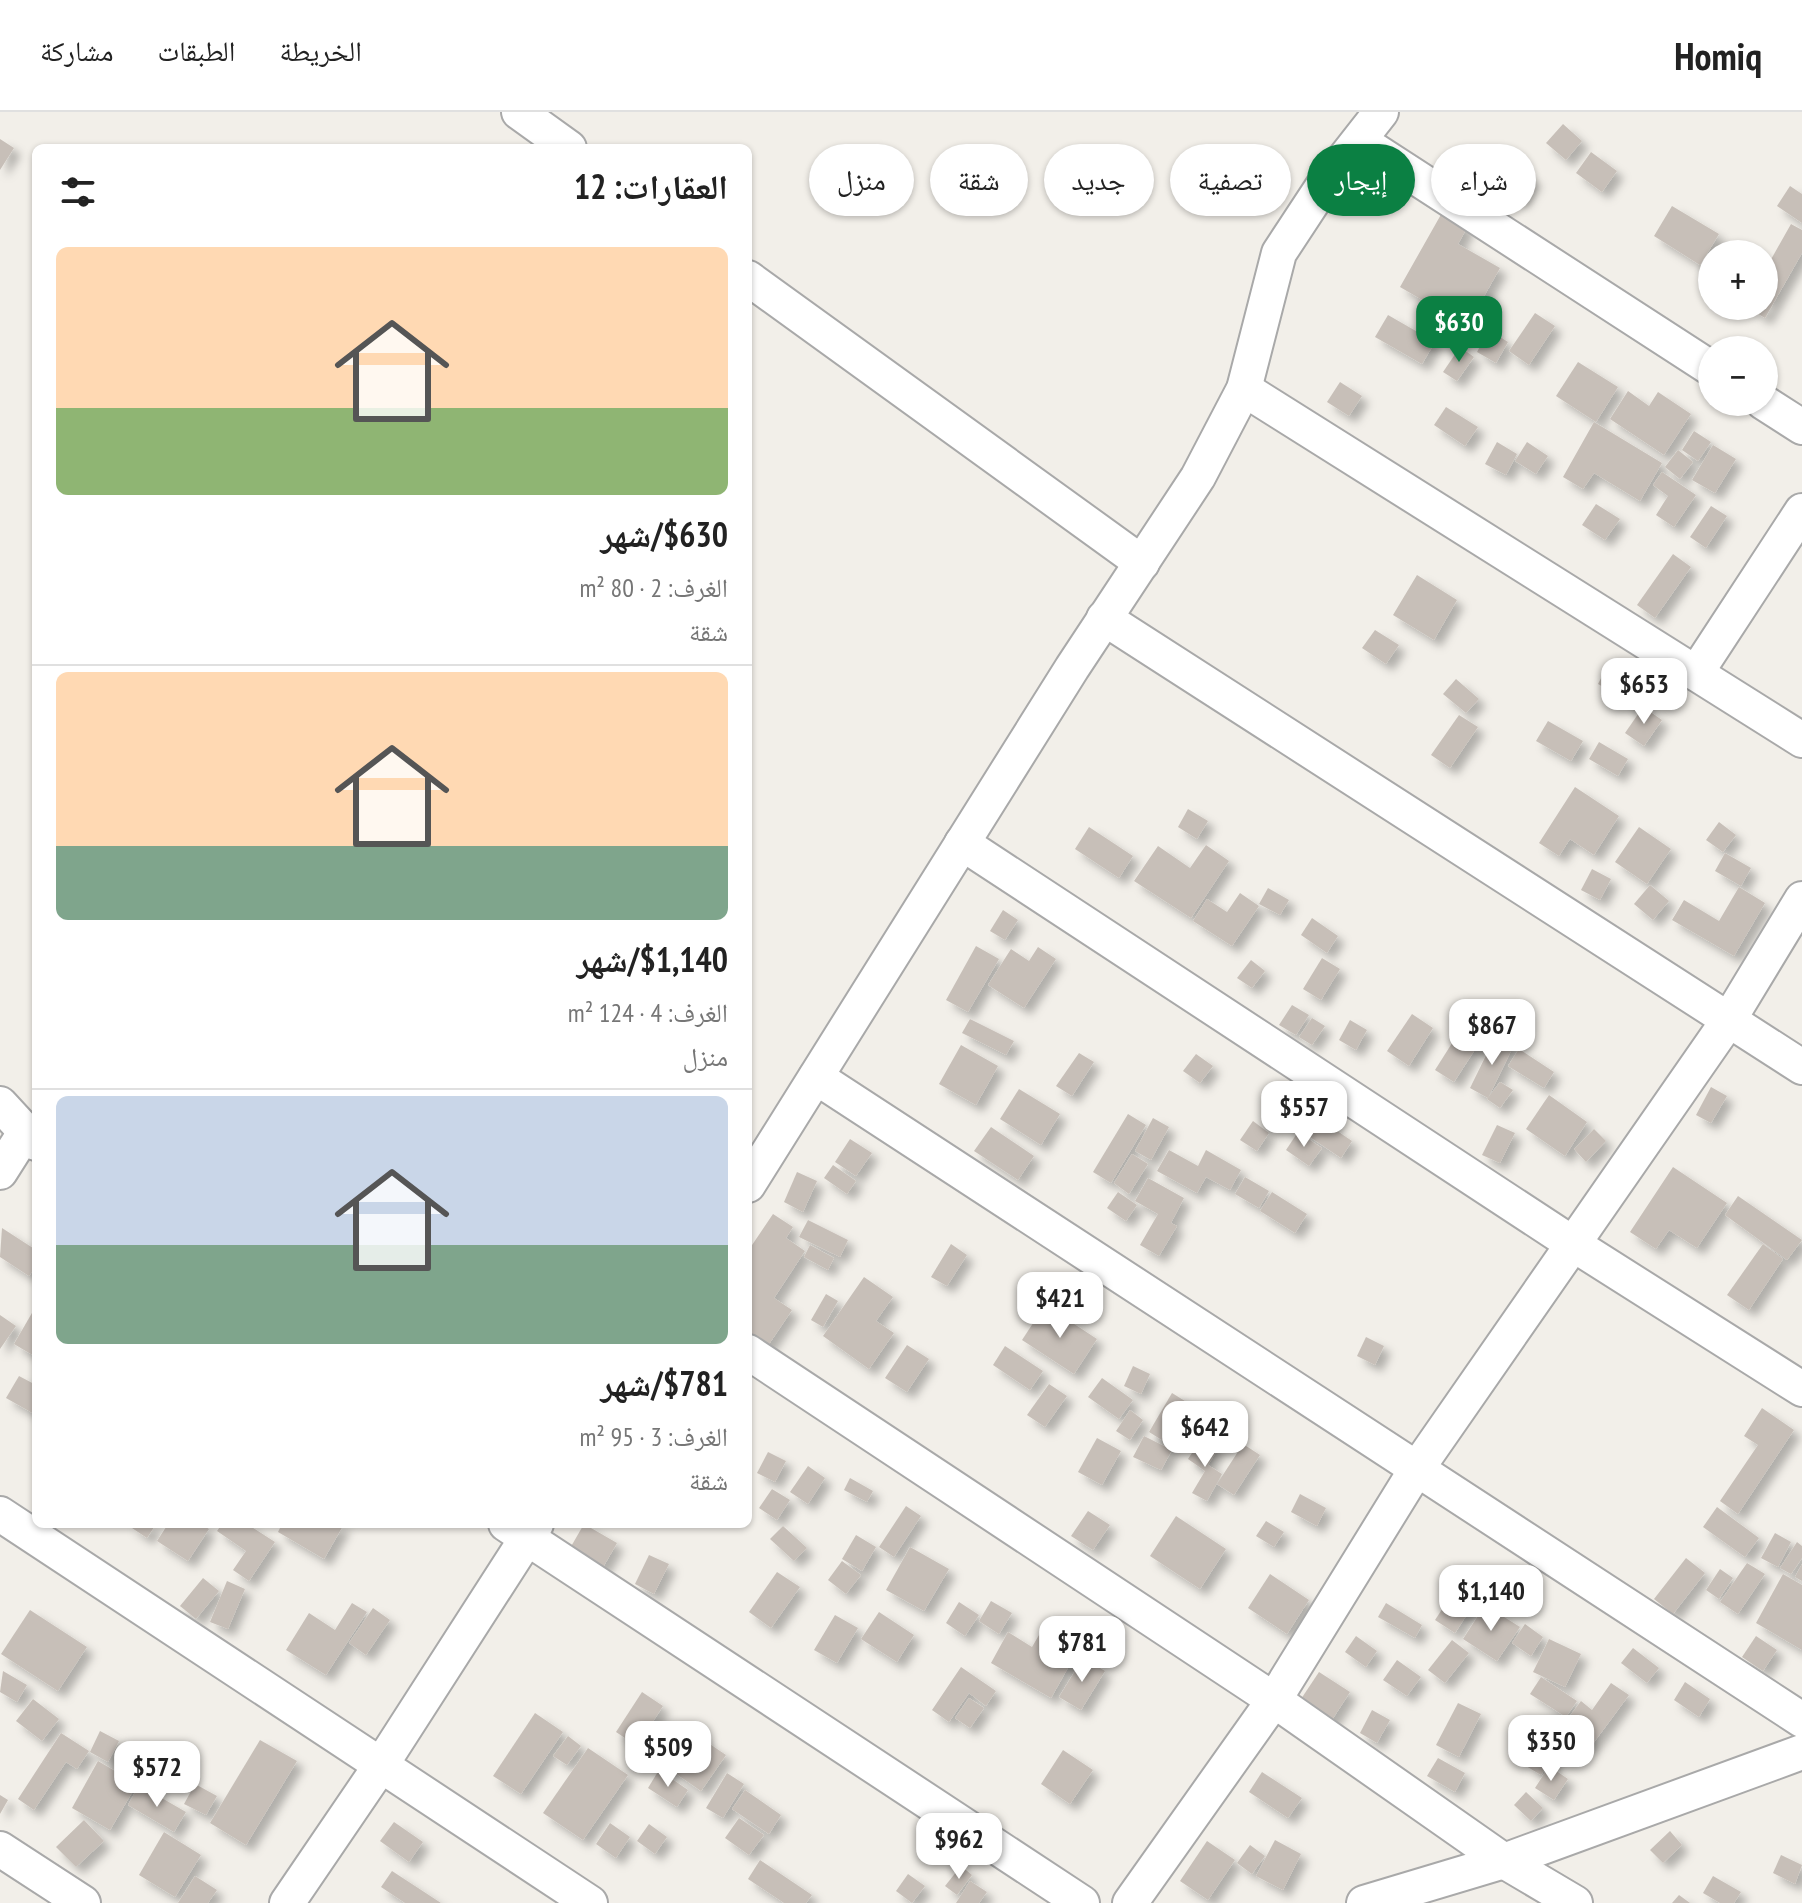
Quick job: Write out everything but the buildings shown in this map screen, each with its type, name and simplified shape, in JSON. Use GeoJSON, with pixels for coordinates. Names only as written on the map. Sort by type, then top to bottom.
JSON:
{"type":"FeatureCollection","features":[{"type":"Feature","properties":{"kind":"street"},"geometry":{"type":"LineString","coordinates":[[519,112],[563,144]]}},
{"type":"Feature","properties":{"kind":"street"},"geometry":{"type":"LineString","coordinates":[[752,1179],[1104,618],[1198,477],[1244,389],[1279,253],[1323,186],[1381,112]]}},
{"type":"Feature","properties":{"kind":"street"},"geometry":{"type":"LineString","coordinates":[[1360,141],[1698,360]]}},
{"type":"Feature","properties":{"kind":"street"},"geometry":{"type":"LineString","coordinates":[[752,281],[1142,563]]}},
{"type":"Feature","properties":{"kind":"street"},"geometry":{"type":"LineString","coordinates":[[1244,389],[1802,740]]}},
{"type":"Feature","properties":{"kind":"street"},"geometry":{"type":"LineString","coordinates":[[1778,412],[1802,427]]}},
{"type":"Feature","properties":{"kind":"street"},"geometry":{"type":"LineString","coordinates":[[1696,673],[1802,511]]}},
{"type":"Feature","properties":{"kind":"street"},"geometry":{"type":"LineString","coordinates":[[1104,618],[1802,1067]]}},
{"type":"Feature","properties":{"kind":"street"},"geometry":{"type":"LineString","coordinates":[[962,843],[1573,1244],[1802,1389]]}},
{"type":"Feature","properties":{"kind":"street"},"geometry":{"type":"LineString","coordinates":[[1130,1903],[1274,1700],[1416,1470],[1728,1021],[1802,899]]}},
{"type":"Feature","properties":{"kind":"street"},"geometry":{"type":"LineString","coordinates":[[816,1077],[1802,1720]]}},
{"type":"Feature","properties":{"kind":"street"},"geometry":{"type":"LineString","coordinates":[[0,1104],[31,1137],[0,1172]]}},
{"type":"Feature","properties":{"kind":"street"},"geometry":{"type":"LineString","coordinates":[[752,1355],[1274,1700],[1504,1861],[1575,1903]]}},
{"type":"Feature","properties":{"kind":"street"},"geometry":{"type":"LineString","coordinates":[[0,1514],[590,1903]]}},
{"type":"Feature","properties":{"kind":"street"},"geometry":{"type":"LineString","coordinates":[[287,1903],[381,1765],[523,1529],[1082,1903]]}},
{"type":"Feature","properties":{"kind":"street"},"geometry":{"type":"LineString","coordinates":[[1364,1903],[1504,1861],[1802,1752]]}},
{"type":"Feature","properties":{"kind":"street"},"geometry":{"type":"LineString","coordinates":[[0,1849],[83,1903]]}}]}
